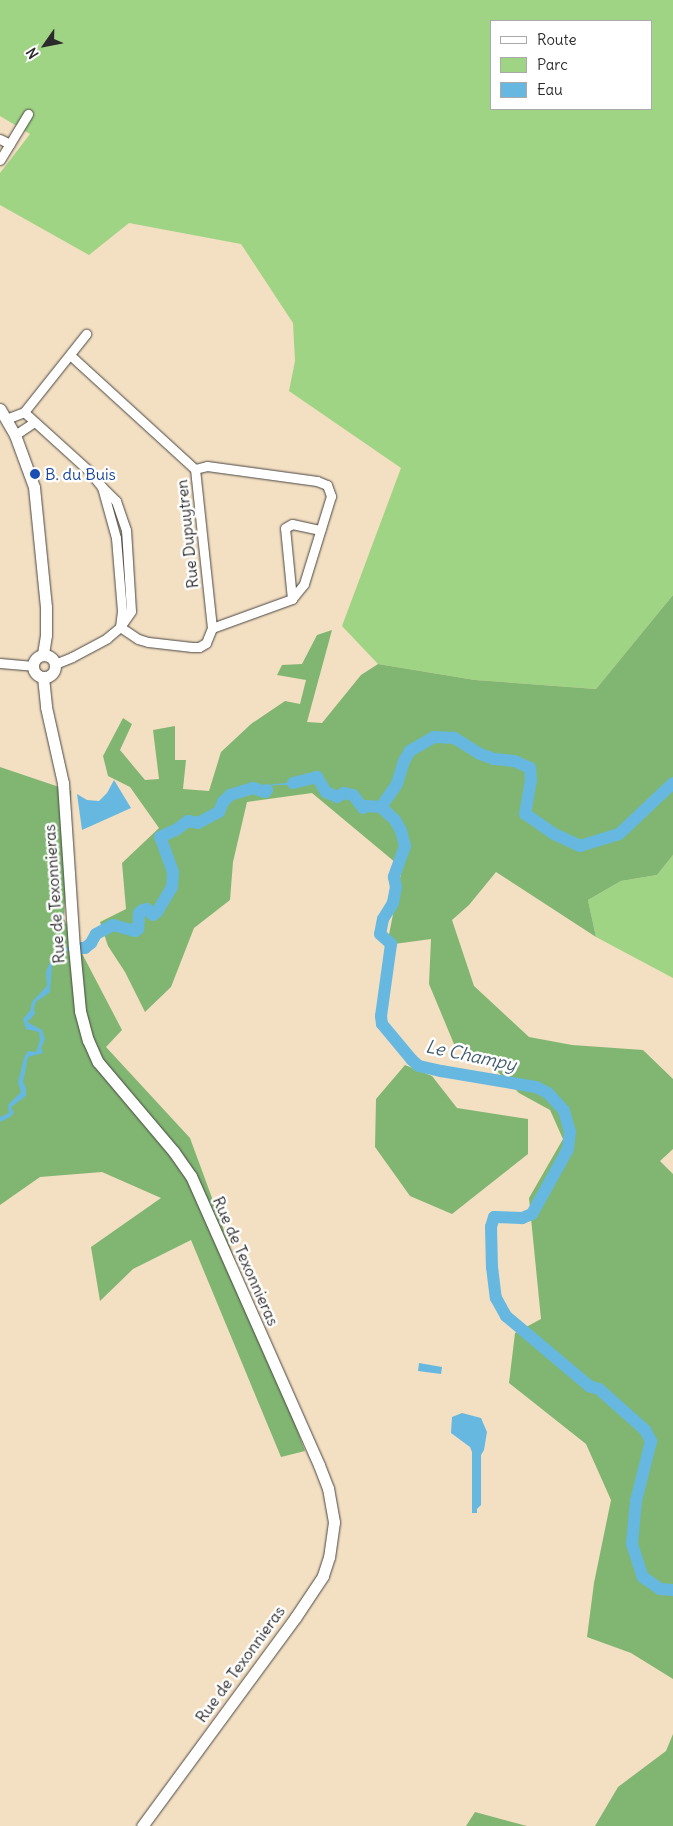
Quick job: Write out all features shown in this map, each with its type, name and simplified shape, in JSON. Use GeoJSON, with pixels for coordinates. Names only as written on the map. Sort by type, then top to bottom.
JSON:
{"type":"FeatureCollection","features":[{"type":"Feature","properties":{"kind":"main road"},"geometry":{"type":"LineString","coordinates":[[3,414],[16,435],[34,487],[46,607],[46,635],[43,655]]}},
{"type":"Feature","properties":{"kind":"main road"},"geometry":{"type":"LineString","coordinates":[[43,655],[51,657],[55,664],[53,673],[43,677],[36,673],[33,666],[36,658],[43,655]]}},
{"type":"Feature","properties":{"kind":"main road","name":"Rue de Texonnieras"},"geometry":{"type":"LineString","coordinates":[[43,677],[46,707],[63,783],[80,1011],[88,1040],[98,1062],[174,1152],[191,1176],[319,1465],[328,1488],[334,1522],[329,1557],[323,1576],[295,1618],[142,1826]]}},
{"type":"Feature","properties":{"kind":"street"},"geometry":{"type":"LineString","coordinates":[[0,160],[28,114]]}},
{"type":"Feature","properties":{"kind":"street"},"geometry":{"type":"LineString","coordinates":[[0,139],[10,144]]}},
{"type":"Feature","properties":{"kind":"street"},"geometry":{"type":"LineString","coordinates":[[3,414],[24,412],[86,334]]}},
{"type":"Feature","properties":{"kind":"street","name":"Rue Dupuytren"},"geometry":{"type":"LineString","coordinates":[[70,355],[195,469],[212,628]]}},
{"type":"Feature","properties":{"kind":"street"},"geometry":{"type":"LineString","coordinates":[[24,412],[89,471],[116,501],[126,530],[131,612],[120,627],[94,646],[55,664]]}},
{"type":"Feature","properties":{"kind":"street"},"geometry":{"type":"LineString","coordinates":[[16,435],[34,422]]}},
{"type":"Feature","properties":{"kind":"street"},"geometry":{"type":"LineString","coordinates":[[120,627],[138,639],[199,647],[206,643],[212,628],[292,599],[304,584],[330,496],[327,485],[317,481],[207,466],[195,469]]}},
{"type":"Feature","properties":{"kind":"street"},"geometry":{"type":"LineString","coordinates":[[292,599],[285,528],[292,524],[320,530]]}},
{"type":"Feature","properties":{"kind":"street"},"geometry":{"type":"LineString","coordinates":[[0,662],[33,666]]}},
{"type":"Feature","properties":{"kind":"green space"},"geometry":{"type":"Polygon","coordinates":[[[0,0],[673,0],[673,595],[596,689],[475,680],[378,664],[342,626],[401,468],[289,391],[295,361],[293,323],[241,244],[129,223],[89,255],[0,205],[0,173],[30,134],[0,116],[0,0]]]}},
{"type":"Feature","properties":{"kind":"green space"},"geometry":{"type":"Polygon","coordinates":[[[673,595],[673,855],[657,875],[621,881],[588,900],[596,937],[496,872],[469,905],[452,920],[474,986],[529,1037],[572,1045],[643,1050],[673,1079],[673,1149],[660,1161],[673,1174],[673,1679],[631,1653],[587,1637],[594,1583],[611,1500],[586,1444],[509,1383],[515,1333],[541,1319],[529,1198],[563,1139],[550,1110],[519,1093],[481,1055],[454,1044],[429,984],[431,939],[387,945],[402,868],[312,793],[247,802],[233,862],[230,900],[194,928],[171,987],[145,1012],[125,972],[108,946],[100,922],[126,909],[122,863],[159,828],[130,787],[108,776],[103,756],[123,718],[132,724],[120,750],[145,780],[159,779],[153,730],[175,726],[175,760],[186,760],[183,789],[209,791],[221,752],[251,724],[285,701],[300,704],[306,680],[277,675],[282,665],[302,664],[317,635],[332,630],[307,722],[322,723],[361,675],[378,664],[475,680],[596,689],[673,595]]]}},
{"type":"Feature","properties":{"kind":"green space"},"geometry":{"type":"Polygon","coordinates":[[[0,767],[71,791],[64,919],[122,1030],[106,1047],[190,1138],[305,1451],[281,1457],[191,1240],[133,1269],[100,1301],[91,1247],[161,1198],[102,1172],[40,1177],[0,1205],[0,767]]]}},
{"type":"Feature","properties":{"kind":"green space"},"geometry":{"type":"Polygon","coordinates":[[[673,855],[673,978],[596,937],[588,900],[621,881],[657,875],[673,855]]]}},
{"type":"Feature","properties":{"kind":"green space"},"geometry":{"type":"Polygon","coordinates":[[[405,1065],[432,1076],[457,1108],[528,1119],[528,1154],[452,1214],[410,1196],[375,1147],[376,1099],[405,1065]]]}},
{"type":"Feature","properties":{"kind":"green space"},"geometry":{"type":"Polygon","coordinates":[[[673,1734],[673,1826],[595,1826],[618,1787],[666,1751],[673,1734]]]}},
{"type":"Feature","properties":{"kind":"green space"},"geometry":{"type":"Polygon","coordinates":[[[475,1812],[527,1826],[466,1826],[475,1812]]]}},
{"type":"Feature","properties":{"kind":"water"},"geometry":{"type":"Polygon","coordinates":[[[437,735],[460,739],[481,752],[494,757],[526,761],[534,768],[533,780],[530,781],[530,768],[525,763],[485,756],[464,742],[434,737],[410,751],[404,761],[397,784],[381,807],[367,806],[363,808],[353,795],[345,793],[337,797],[332,795],[326,792],[317,777],[288,785],[274,785],[265,792],[253,788],[236,793],[254,787],[265,790],[273,784],[287,783],[312,775],[319,776],[331,792],[339,795],[342,791],[346,791],[357,795],[364,806],[380,804],[389,793],[400,762],[410,748],[437,735]]]}},
{"type":"Feature","properties":{"kind":"water"},"geometry":{"type":"Polygon","coordinates":[[[114,780],[131,808],[82,830],[77,794],[87,800],[99,801],[107,793],[114,780]]]}},
{"type":"Feature","properties":{"kind":"water"},"geometry":{"type":"Polygon","coordinates":[[[236,793],[223,802],[219,812],[198,823],[188,821],[171,834],[160,838],[173,872],[172,887],[157,912],[153,915],[147,909],[143,910],[139,913],[138,929],[135,931],[113,925],[96,934],[91,943],[81,948],[88,943],[92,934],[102,930],[112,922],[129,928],[136,928],[136,915],[141,907],[146,906],[153,912],[155,911],[170,888],[171,873],[157,840],[159,834],[166,835],[186,819],[196,821],[213,814],[220,808],[220,801],[236,793]]]}},
{"type":"Feature","properties":{"kind":"water"},"geometry":{"type":"Polygon","coordinates":[[[65,947],[71,949],[55,956],[52,964],[50,992],[36,1002],[35,1014],[27,1022],[42,1030],[45,1039],[41,1048],[43,1053],[28,1057],[23,1082],[26,1088],[26,1096],[11,1107],[14,1113],[10,1117],[0,1122],[0,1117],[9,1113],[8,1105],[21,1092],[18,1082],[24,1058],[28,1051],[36,1052],[40,1040],[39,1032],[26,1029],[23,1019],[30,1011],[32,1002],[47,986],[46,972],[54,953],[65,947]]]}},
{"type":"Feature","properties":{"kind":"water"},"geometry":{"type":"Polygon","coordinates":[[[419,1363],[442,1367],[441,1374],[418,1371],[419,1363]]]}},
{"type":"Feature","properties":{"kind":"water"},"geometry":{"type":"Polygon","coordinates":[[[462,1413],[481,1418],[487,1432],[484,1450],[481,1455],[481,1505],[477,1509],[477,1513],[472,1513],[472,1452],[470,1447],[451,1433],[452,1417],[462,1413]]]}},
{"type":"Feature","properties":{"kind":"waterway","name":"Le Champy"},"geometry":{"type":"LineString","coordinates":[[673,783],[619,834],[580,846],[554,834],[525,814],[531,781],[530,768],[514,761],[494,759],[480,754],[454,738],[434,737],[410,751],[404,761],[397,784],[381,807],[395,820],[401,831],[405,846],[394,877],[396,887],[393,903],[383,919],[380,934],[391,944],[381,1016],[382,1024],[412,1060],[419,1066],[441,1071],[536,1087],[548,1093],[564,1111],[570,1132],[568,1149],[532,1214],[522,1218],[494,1217],[491,1227],[492,1267],[496,1298],[506,1316],[589,1386],[599,1389],[645,1430],[651,1441],[636,1501],[632,1544],[643,1577],[660,1589],[673,1590]]}},
{"type":"Feature","properties":{"kind":"waterway"},"geometry":{"type":"LineString","coordinates":[[293,783],[317,777],[326,792],[337,797],[344,793],[353,795],[363,808],[367,806],[381,807]]}},
{"type":"Feature","properties":{"kind":"waterway"},"geometry":{"type":"LineString","coordinates":[[76,948],[85,948],[91,943],[96,934],[113,925],[135,931],[138,929],[139,913],[147,909],[153,915],[157,912],[172,887],[173,872],[160,837],[176,830],[188,821],[198,823],[219,812],[223,802],[230,795],[253,788],[265,792],[267,790]]}},
{"type":"Feature","properties":{"kind":"place","name":"B. du Buis"},"geometry":{"type":"Point","coordinates":[35,474]}}]}
